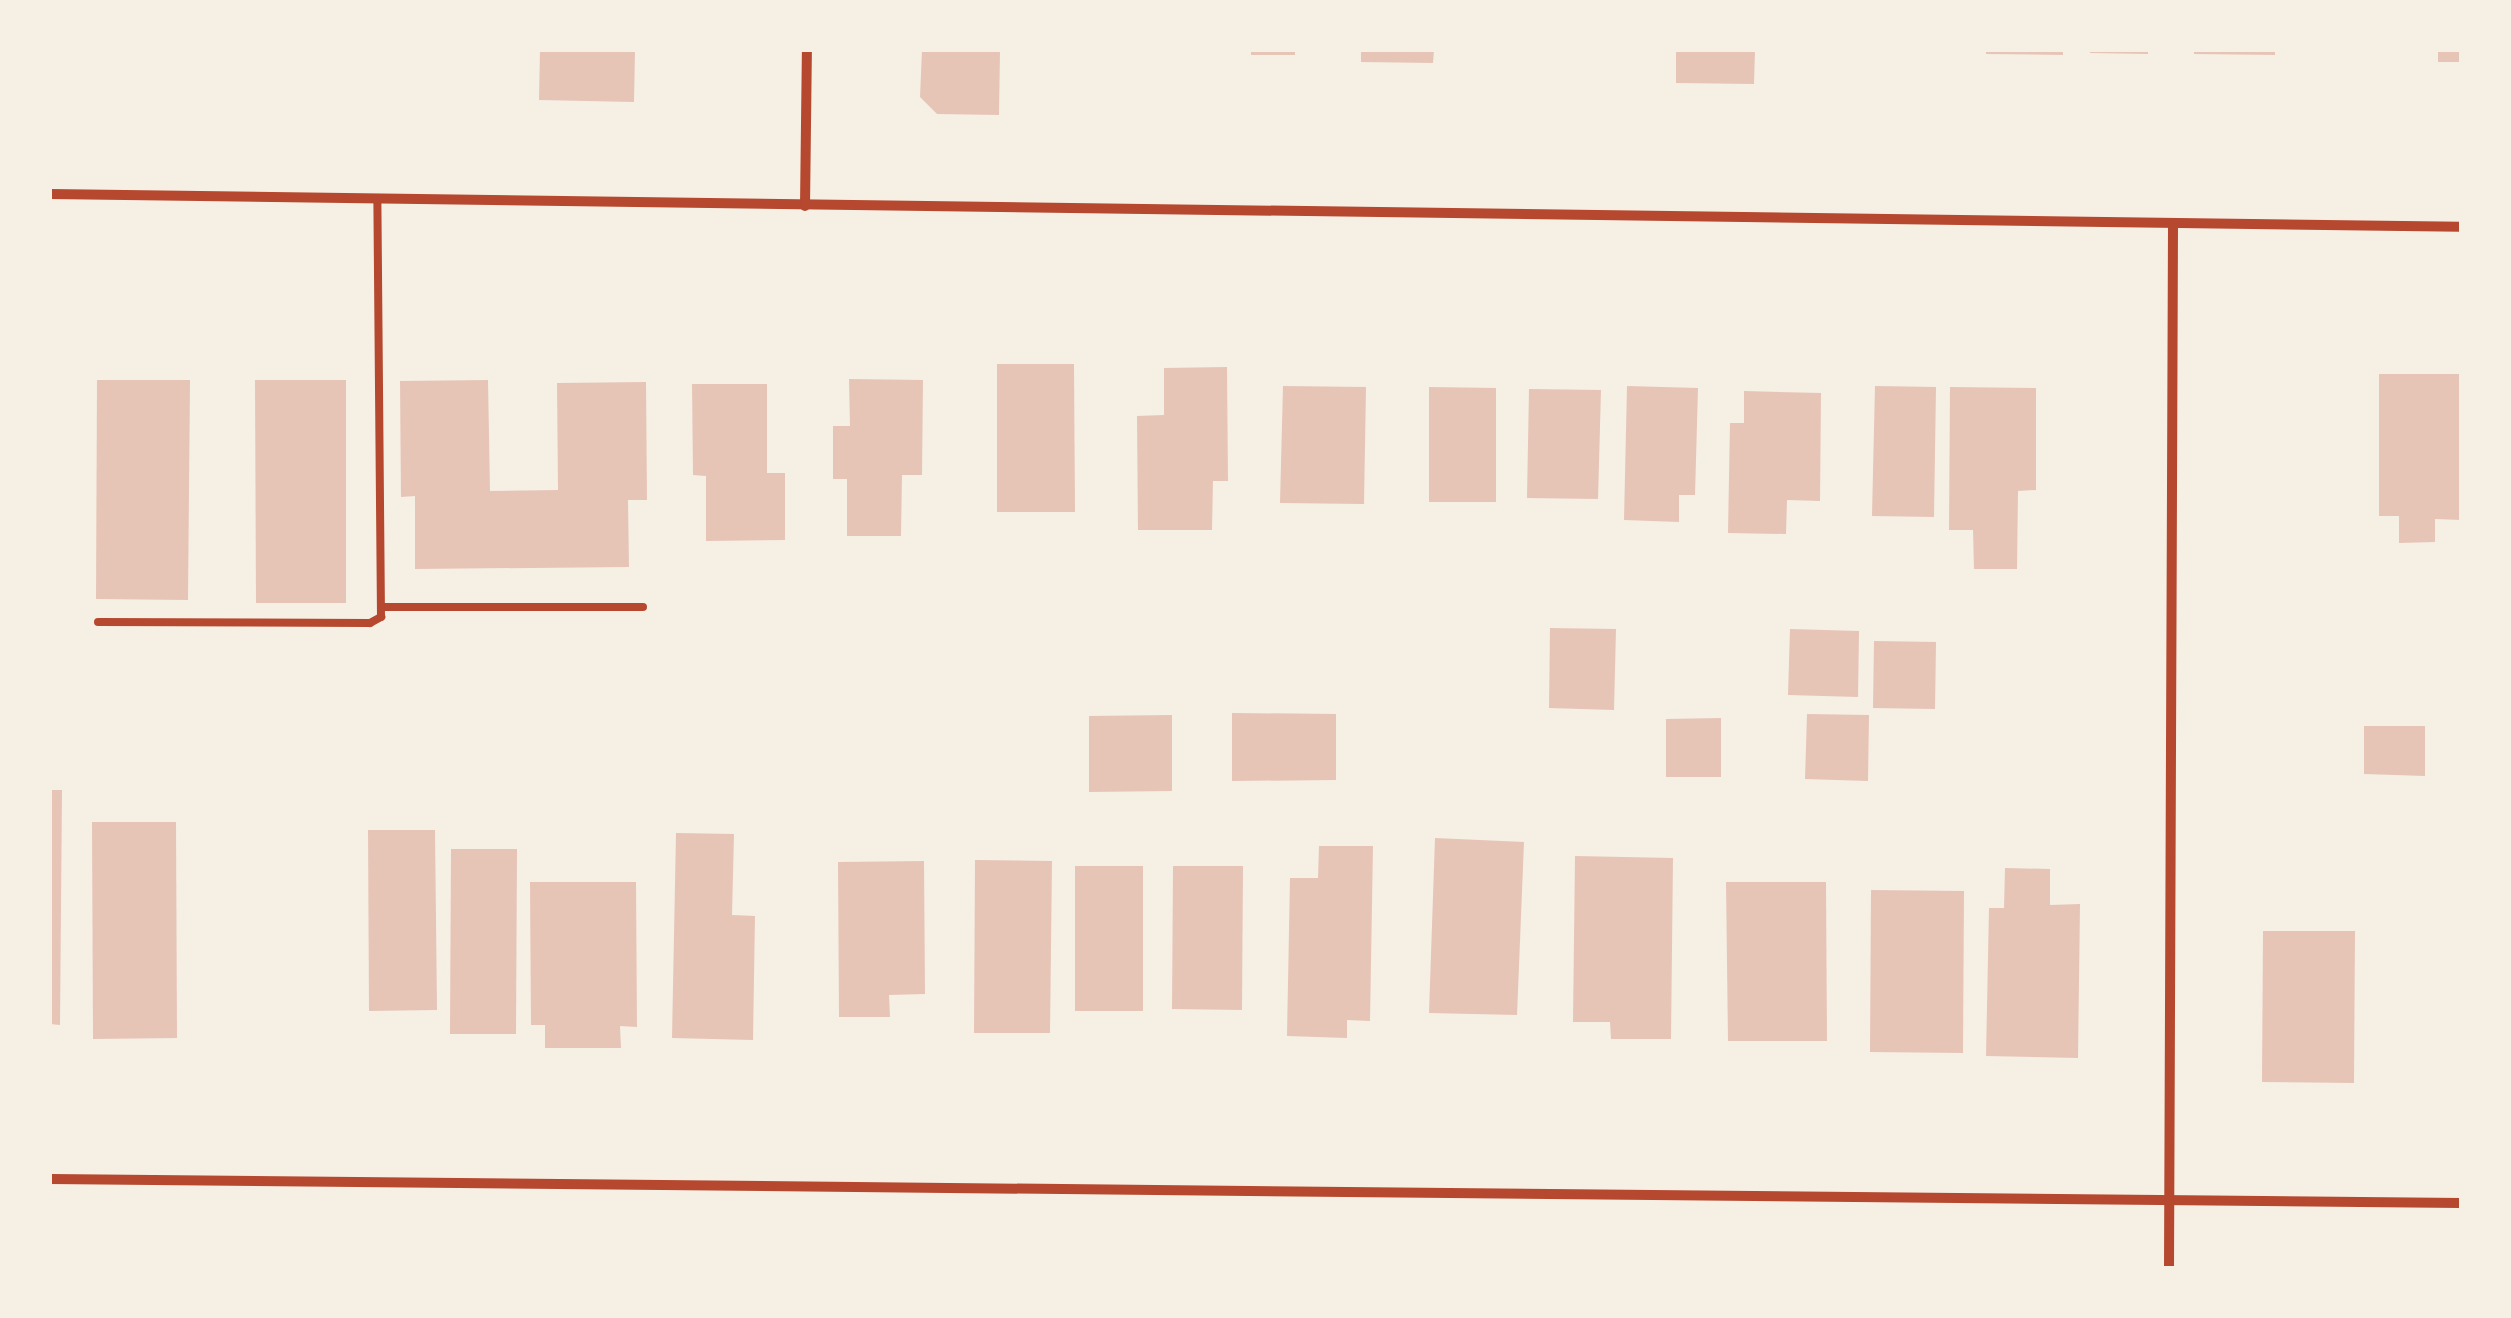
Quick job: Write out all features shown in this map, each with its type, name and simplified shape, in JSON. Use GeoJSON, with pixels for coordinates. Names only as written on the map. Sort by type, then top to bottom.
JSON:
{"type":"FeatureCollection","features":[{"type":"Feature","properties":{"kind":"street"},"geometry":{"type":"LineString","coordinates":[[805,206],[807,50]]}},
{"type":"Feature","properties":{"kind":"street"},"geometry":{"type":"LineString","coordinates":[[50,194],[2461,227]]}},
{"type":"Feature","properties":{"kind":"street"},"geometry":{"type":"LineString","coordinates":[[2168,1268],[2173,223]]}},
{"type":"Feature","properties":{"kind":"street"},"geometry":{"type":"LineString","coordinates":[[50,1180],[2461,1203]]}},
{"type":"Feature","properties":{"kind":"lane"},"geometry":{"type":"LineString","coordinates":[[98,622],[378,621],[382,607],[377,199]]}},
{"type":"Feature","properties":{"kind":"lane"},"geometry":{"type":"LineString","coordinates":[[382,607],[643,607]]}},
{"type":"Feature","properties":{"kind":"building"},"geometry":{"type":"Polygon","coordinates":[[[540,50],[635,50],[634,102],[539,100],[540,50]]]}},
{"type":"Feature","properties":{"kind":"building"},"geometry":{"type":"Polygon","coordinates":[[[922,50],[1000,50],[999,115],[937,114],[920,97],[922,50]]]}},
{"type":"Feature","properties":{"kind":"building"},"geometry":{"type":"Polygon","coordinates":[[[1251,50],[1295,50],[1295,55],[1251,55],[1251,50]]]}},
{"type":"Feature","properties":{"kind":"building"},"geometry":{"type":"Polygon","coordinates":[[[1361,50],[1434,50],[1433,63],[1361,62],[1361,50]]]}},
{"type":"Feature","properties":{"kind":"building"},"geometry":{"type":"Polygon","coordinates":[[[1676,50],[1755,50],[1754,84],[1676,83],[1676,50]]]}},
{"type":"Feature","properties":{"kind":"building"},"geometry":{"type":"Polygon","coordinates":[[[1986,50],[2063,50],[2063,55],[1986,54],[1986,50]]]}},
{"type":"Feature","properties":{"kind":"building"},"geometry":{"type":"Polygon","coordinates":[[[2148,50],[2148,54],[2090,53],[2148,50]]]}},
{"type":"Feature","properties":{"kind":"building"},"geometry":{"type":"Polygon","coordinates":[[[2194,50],[2275,50],[2275,55],[2194,54],[2194,50]]]}},
{"type":"Feature","properties":{"kind":"building"},"geometry":{"type":"Polygon","coordinates":[[[2438,50],[2461,50],[2461,62],[2438,62],[2438,50]]]}},
{"type":"Feature","properties":{"kind":"building"},"geometry":{"type":"Polygon","coordinates":[[[997,364],[1074,364],[1075,512],[997,512],[997,364]]]}},
{"type":"Feature","properties":{"kind":"building"},"geometry":{"type":"Polygon","coordinates":[[[1227,367],[1228,481],[1213,481],[1212,530],[1138,530],[1137,416],[1164,415],[1164,368],[1227,367]]]}},
{"type":"Feature","properties":{"kind":"building"},"geometry":{"type":"Polygon","coordinates":[[[2379,374],[2461,374],[2461,520],[2435,519],[2435,542],[2399,543],[2399,516],[2379,516],[2379,374]]]}},
{"type":"Feature","properties":{"kind":"building"},"geometry":{"type":"Polygon","coordinates":[[[849,379],[923,380],[922,475],[902,475],[901,536],[847,536],[847,479],[833,479],[833,426],[850,426],[849,379]]]}},
{"type":"Feature","properties":{"kind":"building"},"geometry":{"type":"Polygon","coordinates":[[[97,380],[190,380],[188,600],[96,599],[97,380]]]}},
{"type":"Feature","properties":{"kind":"building"},"geometry":{"type":"Polygon","coordinates":[[[255,380],[346,380],[346,603],[256,603],[255,380]]]}},
{"type":"Feature","properties":{"kind":"building"},"geometry":{"type":"Polygon","coordinates":[[[488,380],[490,491],[558,490],[557,383],[646,382],[647,500],[628,500],[629,567],[415,569],[415,496],[401,497],[400,381],[488,380]]]}},
{"type":"Feature","properties":{"kind":"building"},"geometry":{"type":"Polygon","coordinates":[[[692,384],[767,384],[767,473],[785,473],[785,540],[706,541],[706,476],[693,475],[692,384]]]}},
{"type":"Feature","properties":{"kind":"building"},"geometry":{"type":"Polygon","coordinates":[[[1283,386],[1366,387],[1364,504],[1280,503],[1283,386]]]}},
{"type":"Feature","properties":{"kind":"building"},"geometry":{"type":"Polygon","coordinates":[[[1627,386],[1698,388],[1695,495],[1679,495],[1679,522],[1624,520],[1627,386]]]}},
{"type":"Feature","properties":{"kind":"building"},"geometry":{"type":"Polygon","coordinates":[[[1875,386],[1936,387],[1934,517],[1872,516],[1875,386]]]}},
{"type":"Feature","properties":{"kind":"building"},"geometry":{"type":"Polygon","coordinates":[[[1429,387],[1496,388],[1496,502],[1429,502],[1429,387]]]}},
{"type":"Feature","properties":{"kind":"building"},"geometry":{"type":"Polygon","coordinates":[[[1950,387],[2036,388],[2036,490],[2018,491],[2017,569],[1974,569],[1973,530],[1949,530],[1950,387]]]}},
{"type":"Feature","properties":{"kind":"building"},"geometry":{"type":"Polygon","coordinates":[[[1529,389],[1601,390],[1598,499],[1527,498],[1529,389]]]}},
{"type":"Feature","properties":{"kind":"building"},"geometry":{"type":"Polygon","coordinates":[[[1744,391],[1821,393],[1820,501],[1787,500],[1786,534],[1728,533],[1730,423],[1744,423],[1744,391]]]}},
{"type":"Feature","properties":{"kind":"building"},"geometry":{"type":"Polygon","coordinates":[[[1550,628],[1616,629],[1614,710],[1549,708],[1550,628]]]}},
{"type":"Feature","properties":{"kind":"building"},"geometry":{"type":"Polygon","coordinates":[[[1790,629],[1859,631],[1858,697],[1788,695],[1790,629]]]}},
{"type":"Feature","properties":{"kind":"building"},"geometry":{"type":"Polygon","coordinates":[[[1874,641],[1936,642],[1935,709],[1873,708],[1874,641]]]}},
{"type":"Feature","properties":{"kind":"building"},"geometry":{"type":"Polygon","coordinates":[[[1232,713],[1336,714],[1336,780],[1232,781],[1232,713]]]}},
{"type":"Feature","properties":{"kind":"building"},"geometry":{"type":"Polygon","coordinates":[[[1807,714],[1869,715],[1868,781],[1805,779],[1807,714]]]}},
{"type":"Feature","properties":{"kind":"building"},"geometry":{"type":"Polygon","coordinates":[[[1172,715],[1172,791],[1089,792],[1089,716],[1172,715]]]}},
{"type":"Feature","properties":{"kind":"building"},"geometry":{"type":"Polygon","coordinates":[[[1721,718],[1721,777],[1666,777],[1666,719],[1721,718]]]}},
{"type":"Feature","properties":{"kind":"building"},"geometry":{"type":"Polygon","coordinates":[[[2364,726],[2425,726],[2425,776],[2364,774],[2364,726]]]}},
{"type":"Feature","properties":{"kind":"building"},"geometry":{"type":"Polygon","coordinates":[[[50,790],[62,790],[60,1025],[50,1024],[50,790]]]}},
{"type":"Feature","properties":{"kind":"building"},"geometry":{"type":"Polygon","coordinates":[[[92,822],[176,822],[177,1038],[93,1039],[92,822]]]}},
{"type":"Feature","properties":{"kind":"building"},"geometry":{"type":"Polygon","coordinates":[[[368,830],[435,830],[437,1010],[369,1011],[368,830]]]}},
{"type":"Feature","properties":{"kind":"building"},"geometry":{"type":"Polygon","coordinates":[[[676,833],[734,834],[732,915],[755,916],[753,1040],[672,1038],[676,833]]]}},
{"type":"Feature","properties":{"kind":"building"},"geometry":{"type":"Polygon","coordinates":[[[1435,838],[1524,842],[1517,1015],[1429,1013],[1435,838]]]}},
{"type":"Feature","properties":{"kind":"building"},"geometry":{"type":"Polygon","coordinates":[[[1319,846],[1373,846],[1370,1021],[1347,1020],[1347,1038],[1287,1036],[1290,878],[1318,878],[1319,846]]]}},
{"type":"Feature","properties":{"kind":"building"},"geometry":{"type":"Polygon","coordinates":[[[451,849],[517,849],[516,1034],[450,1034],[451,849]]]}},
{"type":"Feature","properties":{"kind":"building"},"geometry":{"type":"Polygon","coordinates":[[[1575,856],[1673,858],[1671,1039],[1611,1039],[1610,1022],[1573,1022],[1575,856]]]}},
{"type":"Feature","properties":{"kind":"building"},"geometry":{"type":"Polygon","coordinates":[[[975,860],[1052,861],[1050,1033],[974,1033],[975,860]]]}},
{"type":"Feature","properties":{"kind":"building"},"geometry":{"type":"Polygon","coordinates":[[[924,861],[925,994],[889,995],[890,1017],[839,1017],[838,862],[924,861]]]}},
{"type":"Feature","properties":{"kind":"building"},"geometry":{"type":"Polygon","coordinates":[[[1075,866],[1143,866],[1143,1011],[1075,1011],[1075,866]]]}},
{"type":"Feature","properties":{"kind":"building"},"geometry":{"type":"Polygon","coordinates":[[[1173,866],[1243,866],[1242,1010],[1172,1009],[1173,866]]]}},
{"type":"Feature","properties":{"kind":"building"},"geometry":{"type":"Polygon","coordinates":[[[2005,868],[2050,869],[2050,905],[2080,904],[2078,1058],[1986,1056],[1989,908],[2004,908],[2005,868]]]}},
{"type":"Feature","properties":{"kind":"building"},"geometry":{"type":"Polygon","coordinates":[[[530,882],[636,882],[637,1027],[620,1026],[621,1048],[545,1048],[545,1025],[531,1025],[530,882]]]}},
{"type":"Feature","properties":{"kind":"building"},"geometry":{"type":"Polygon","coordinates":[[[1726,882],[1826,882],[1827,1041],[1728,1041],[1726,882]]]}},
{"type":"Feature","properties":{"kind":"building"},"geometry":{"type":"Polygon","coordinates":[[[1871,890],[1964,891],[1963,1053],[1870,1052],[1871,890]]]}},
{"type":"Feature","properties":{"kind":"building"},"geometry":{"type":"Polygon","coordinates":[[[2263,931],[2355,931],[2354,1083],[2262,1082],[2263,931]]]}}]}
